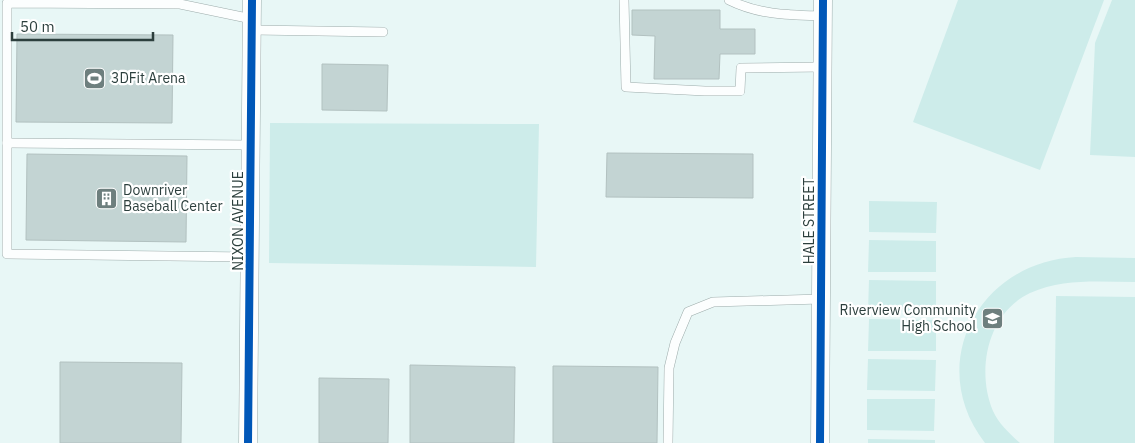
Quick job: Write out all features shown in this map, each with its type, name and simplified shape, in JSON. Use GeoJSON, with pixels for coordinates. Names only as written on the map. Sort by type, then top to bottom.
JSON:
{"type":"FeatureCollection","features":[{"type":"Feature","properties":{"kind":"street","name":"NIXON AVENUE"},"geometry":{"type":"LineString","coordinates":[[248,443],[252,0]]}},
{"type":"Feature","properties":{"kind":"street","name":"HALE STREET"},"geometry":{"type":"LineString","coordinates":[[820,443],[823,8]]}},
{"type":"Feature","properties":{"kind":"lane"},"geometry":{"type":"LineString","coordinates":[[624,0],[626,87],[706,91],[740,90],[741,68],[822,67]]}},
{"type":"Feature","properties":{"kind":"lane"},"geometry":{"type":"LineString","coordinates":[[729,0],[749,10],[773,14],[823,8]]}},
{"type":"Feature","properties":{"kind":"lane"},"geometry":{"type":"LineString","coordinates":[[250,256],[7,254],[7,4],[180,4],[252,24],[384,32]]}},
{"type":"Feature","properties":{"kind":"lane"},"geometry":{"type":"LineString","coordinates":[[7,143],[250,145]]}},
{"type":"Feature","properties":{"kind":"lane"},"geometry":{"type":"LineString","coordinates":[[668,443],[669,368],[675,343],[688,312],[713,302],[821,300]]}},
{"type":"Feature","properties":{"kind":"shaded area"},"geometry":{"type":"Polygon","coordinates":[[[958,0],[1104,0],[1040,170],[913,122],[958,0]]]}},
{"type":"Feature","properties":{"kind":"shaded area"},"geometry":{"type":"Polygon","coordinates":[[[1112,0],[1135,0],[1135,157],[1090,155],[1095,43],[1112,0]]]}},
{"type":"Feature","properties":{"kind":"shaded area"},"geometry":{"type":"Polygon","coordinates":[[[270,123],[539,124],[536,267],[269,263],[270,123]]]}},
{"type":"Feature","properties":{"kind":"shaded area"},"geometry":{"type":"Polygon","coordinates":[[[869,201],[937,202],[936,233],[869,232],[869,201]]]}},
{"type":"Feature","properties":{"kind":"shaded area"},"geometry":{"type":"Polygon","coordinates":[[[869,240],[936,241],[936,272],[868,272],[869,240]]]}},
{"type":"Feature","properties":{"kind":"shaded area"},"geometry":{"type":"Polygon","coordinates":[[[1076,257],[1135,258],[1135,282],[1082,282],[1056,285],[1030,293],[1015,302],[1004,314],[989,344],[986,378],[988,395],[995,416],[1020,443],[985,443],[967,413],[960,381],[961,351],[971,322],[988,297],[1012,277],[1042,263],[1076,257]]]}},
{"type":"Feature","properties":{"kind":"shaded area"},"geometry":{"type":"Polygon","coordinates":[[[869,280],[936,281],[936,312],[868,311],[869,280]]]}},
{"type":"Feature","properties":{"kind":"shaded area"},"geometry":{"type":"Polygon","coordinates":[[[1056,296],[1135,297],[1135,443],[1054,443],[1056,296]]]}},
{"type":"Feature","properties":{"kind":"shaded area"},"geometry":{"type":"Polygon","coordinates":[[[869,319],[936,320],[936,351],[868,351],[869,319]]]}},
{"type":"Feature","properties":{"kind":"shaded area"},"geometry":{"type":"Polygon","coordinates":[[[868,359],[936,360],[935,391],[867,390],[868,359]]]}},
{"type":"Feature","properties":{"kind":"shaded area"},"geometry":{"type":"Polygon","coordinates":[[[867,399],[935,399],[934,431],[867,430],[867,399]]]}},
{"type":"Feature","properties":{"kind":"shaded area"},"geometry":{"type":"Polygon","coordinates":[[[868,439],[935,440],[935,443],[868,443],[868,439]]]}},
{"type":"Feature","properties":{"kind":"building"},"geometry":{"type":"Polygon","coordinates":[[[632,10],[720,10],[720,29],[755,29],[755,54],[720,54],[719,79],[654,79],[655,36],[632,35],[632,10]]]}},
{"type":"Feature","properties":{"kind":"building","name":"3DFit Arena"},"geometry":{"type":"Polygon","coordinates":[[[17,34],[173,35],[172,123],[16,122],[17,34]]]}},
{"type":"Feature","properties":{"kind":"building"},"geometry":{"type":"Polygon","coordinates":[[[322,64],[388,65],[387,111],[322,110],[322,64]]]}},
{"type":"Feature","properties":{"kind":"building"},"geometry":{"type":"Polygon","coordinates":[[[607,153],[753,154],[753,198],[606,197],[607,153]]]}},
{"type":"Feature","properties":{"kind":"building","name":"Downriver Baseball Center"},"geometry":{"type":"Polygon","coordinates":[[[27,154],[187,156],[186,242],[26,240],[27,154]]]}},
{"type":"Feature","properties":{"kind":"building"},"geometry":{"type":"Polygon","coordinates":[[[60,362],[182,363],[181,443],[60,443],[60,362]]]}},
{"type":"Feature","properties":{"kind":"building"},"geometry":{"type":"Polygon","coordinates":[[[410,365],[515,367],[514,443],[410,443],[410,365]]]}},
{"type":"Feature","properties":{"kind":"building"},"geometry":{"type":"Polygon","coordinates":[[[553,366],[658,367],[657,443],[553,443],[553,366]]]}},
{"type":"Feature","properties":{"kind":"building"},"geometry":{"type":"Polygon","coordinates":[[[319,378],[389,379],[388,443],[319,443],[319,378]]]}},
{"type":"Feature","properties":{"kind":"cycle path"},"geometry":{"type":"LineString","coordinates":[[248,443],[252,0]]}},
{"type":"Feature","properties":{"kind":"cycle path"},"geometry":{"type":"LineString","coordinates":[[820,443],[823,0]]}},
{"type":"Feature","properties":{"kind":"place","name":"3DFit Arena"},"geometry":{"type":"Point","coordinates":[95,78]}},
{"type":"Feature","properties":{"kind":"place","name":"Downriver Baseball Center"},"geometry":{"type":"Point","coordinates":[107,198]}},
{"type":"Feature","properties":{"kind":"place","name":"Riverview Community High School"},"geometry":{"type":"Point","coordinates":[992,318]}}]}
